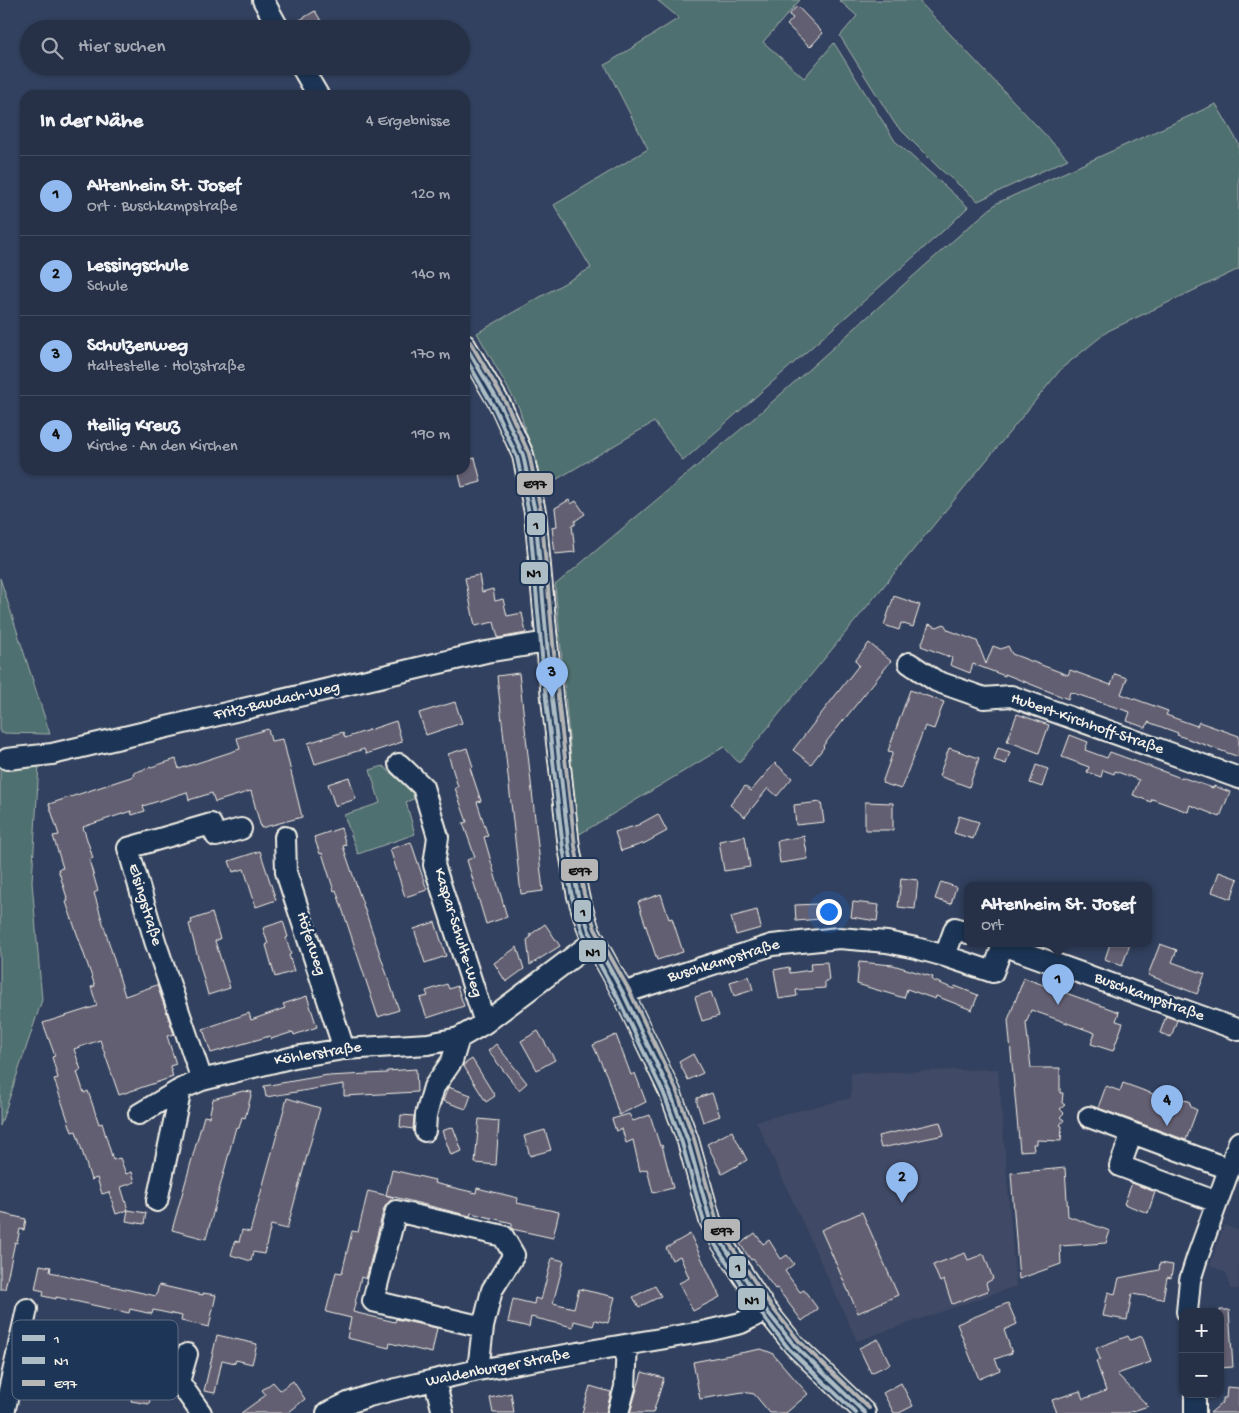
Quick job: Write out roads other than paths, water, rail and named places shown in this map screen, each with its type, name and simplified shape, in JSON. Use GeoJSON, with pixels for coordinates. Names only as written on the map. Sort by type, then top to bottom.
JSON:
{"type":"FeatureCollection","features":[{"type":"Feature","properties":{"kind":"street"},"geometry":{"type":"LineString","coordinates":[[262,0],[274,20]]}},
{"type":"Feature","properties":{"kind":"street"},"geometry":{"type":"LineString","coordinates":[[306,75],[315,90]]}},
{"type":"Feature","properties":{"kind":"street"},"geometry":{"type":"LineString","coordinates":[[470,353],[501,406],[523,455],[535,512],[569,847],[578,896],[584,916],[594,941],[623,993],[670,1092],[688,1141],[710,1220],[722,1243],[766,1310],[804,1355],[865,1413]]}},
{"type":"Feature","properties":{"kind":"street","name":"Fritz-Baudach-Weg"},"geometry":{"type":"LineString","coordinates":[[7,758],[52,754],[486,652],[547,642]]}},
{"type":"Feature","properties":{"kind":"street","name":"Hubert-Kirchhoff-Straße"},"geometry":{"type":"LineString","coordinates":[[909,663],[936,681],[984,698],[1011,696],[1239,778]]}},
{"type":"Feature","properties":{"kind":"street","name":"Kaspar-Schulte-Weg"},"geometry":{"type":"LineString","coordinates":[[399,764],[423,787],[438,837],[434,865],[485,1023]]}},
{"type":"Feature","properties":{"kind":"street","name":"Elsingstraße"},"geometry":{"type":"LineString","coordinates":[[202,1080],[155,941],[128,848],[212,824],[216,836],[241,829]]}},
{"type":"Feature","properties":{"kind":"street","name":"Höferweg"},"geometry":{"type":"LineString","coordinates":[[284,837],[286,872],[344,1049]]}},
{"type":"Feature","properties":{"kind":"street"},"geometry":{"type":"LineString","coordinates":[[945,956],[955,928],[964,931]]}},
{"type":"Feature","properties":{"kind":"street","name":"Buschkampstraße"},"geometry":{"type":"LineString","coordinates":[[623,993],[779,944],[838,938],[886,942],[945,956],[993,972],[1000,947]]}},
{"type":"Feature","properties":{"kind":"street","name":"Köhlerstraße"},"geometry":{"type":"LineString","coordinates":[[139,1114],[181,1089],[202,1080],[294,1057],[344,1049],[428,1044],[459,1038],[485,1023],[594,941]]}},
{"type":"Feature","properties":{"kind":"street","name":"Buschkampstraße"},"geometry":{"type":"LineString","coordinates":[[1009,947],[1239,1030]]}},
{"type":"Feature","properties":{"kind":"street"},"geometry":{"type":"LineString","coordinates":[[425,1131],[426,1115],[434,1087],[452,1061],[459,1038]]}},
{"type":"Feature","properties":{"kind":"street"},"geometry":{"type":"LineString","coordinates":[[157,1201],[181,1089]]}},
{"type":"Feature","properties":{"kind":"street"},"geometry":{"type":"LineString","coordinates":[[1089,1117],[1229,1169]]}},
{"type":"Feature","properties":{"kind":"street"},"geometry":{"type":"LineString","coordinates":[[1132,1133],[1120,1166],[1217,1202]]}},
{"type":"Feature","properties":{"kind":"street"},"geometry":{"type":"LineString","coordinates":[[1187,1308],[1190,1280],[1239,1142]]}},
{"type":"Feature","properties":{"kind":"street"},"geometry":{"type":"LineString","coordinates":[[478,1370],[483,1327],[492,1290],[514,1255],[503,1236],[396,1211],[373,1301],[483,1327]]}},
{"type":"Feature","properties":{"kind":"street"},"geometry":{"type":"LineString","coordinates":[[24,1320],[26,1309]]}},
{"type":"Feature","properties":{"kind":"street","name":"Waldenburger Straße"},"geometry":{"type":"LineString","coordinates":[[327,1413],[348,1403],[371,1404],[404,1387],[478,1370],[707,1331],[741,1323],[766,1310]]}},
{"type":"Feature","properties":{"kind":"street"},"geometry":{"type":"LineString","coordinates":[[618,1413],[625,1387],[627,1345]]}},
{"type":"Feature","properties":{"kind":"street"},"geometry":{"type":"LineString","coordinates":[[187,1354],[179,1382],[201,1413]]}},
{"type":"Feature","properties":{"kind":"street"},"geometry":{"type":"LineString","coordinates":[[4,1413],[12,1375]]}},
{"type":"Feature","properties":{"kind":"street"},"geometry":{"type":"LineString","coordinates":[[434,1381],[443,1413]]}},
{"type":"Feature","properties":{"kind":"street"},"geometry":{"type":"LineString","coordinates":[[1194,1398],[1196,1413]]}},
{"type":"Feature","properties":{"kind":"place","name":"Schulzenweg"},"geometry":{"type":"Point","coordinates":[552,698]}},
{"type":"Feature","properties":{"kind":"place","name":"Altenheim St. Josef"},"geometry":{"type":"Point","coordinates":[1058,1005]}},
{"type":"Feature","properties":{"kind":"place","name":"Heilig Kreuz"},"geometry":{"type":"Point","coordinates":[1167,1126]}},
{"type":"Feature","properties":{"kind":"place","name":"Lessingschule"},"geometry":{"type":"Point","coordinates":[902,1203]}}]}
